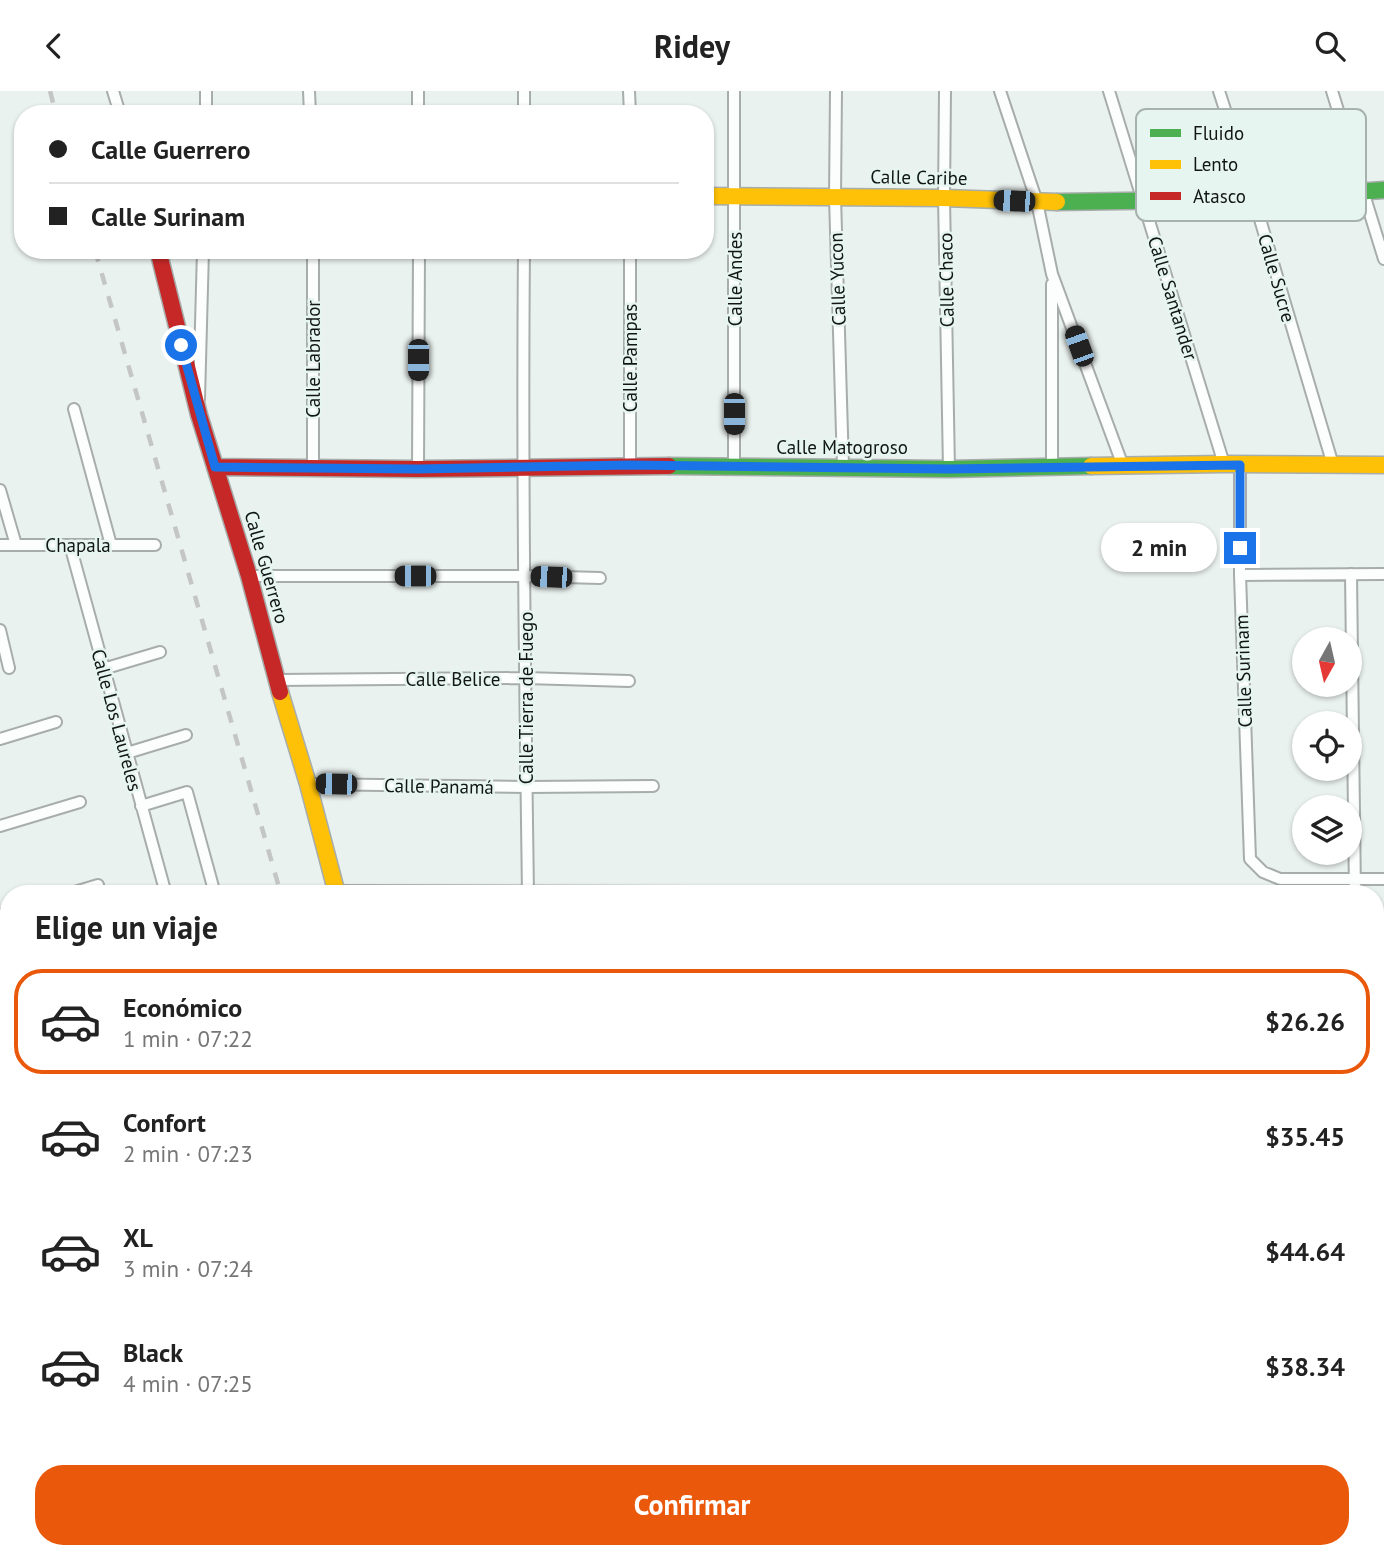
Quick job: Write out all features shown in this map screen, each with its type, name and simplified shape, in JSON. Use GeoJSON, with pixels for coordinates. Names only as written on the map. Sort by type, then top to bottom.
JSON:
{"type":"FeatureCollection","features":[{"type":"Feature","properties":{"kind":"street","name":"Calle Andes"},"geometry":{"type":"LineString","coordinates":[[734,91],[734,468]]}},
{"type":"Feature","properties":{"kind":"street","name":"Calle Yucon"},"geometry":{"type":"LineString","coordinates":[[835,91],[835,197],[843,467]]}},
{"type":"Feature","properties":{"kind":"street","name":"Calle Chaco"},"geometry":{"type":"LineString","coordinates":[[945,91],[944,198],[949,469]]}},
{"type":"Feature","properties":{"kind":"street"},"geometry":{"type":"LineString","coordinates":[[1000,91],[1037,202],[1052,274],[1123,467]]}},
{"type":"Feature","properties":{"kind":"street","name":"Calle Santander"},"geometry":{"type":"LineString","coordinates":[[1109,91],[1136,176]]}},
{"type":"Feature","properties":{"kind":"street","name":"Calle Sucre"},"geometry":{"type":"LineString","coordinates":[[1219,91],[1225,109]]}},
{"type":"Feature","properties":{"kind":"street"},"geometry":{"type":"LineString","coordinates":[[1332,91],[1338,109]]}},
{"type":"Feature","properties":{"kind":"street","name":"Calle Caribe"},"geometry":{"type":"LineString","coordinates":[[1366,190],[1384,190]]}},
{"type":"Feature","properties":{"kind":"street","name":"Calle Caribe"},"geometry":{"type":"LineString","coordinates":[[714,196],[944,198],[1037,202],[1136,201]]}},
{"type":"Feature","properties":{"kind":"street"},"geometry":{"type":"LineString","coordinates":[[1366,200],[1384,259]]}},
{"type":"Feature","properties":{"kind":"street","name":"Calle Santander"},"geometry":{"type":"LineString","coordinates":[[1151,221],[1232,465]]}},
{"type":"Feature","properties":{"kind":"street","name":"Calle Sucre"},"geometry":{"type":"LineString","coordinates":[[1261,221],[1333,465]]}},
{"type":"Feature","properties":{"kind":"street","name":"Calle Guerrero"},"geometry":{"type":"LineString","coordinates":[[160,259],[199,415],[249,576],[335,885]]}},
{"type":"Feature","properties":{"kind":"street"},"geometry":{"type":"LineString","coordinates":[[199,415],[204,259]]}},
{"type":"Feature","properties":{"kind":"street","name":"Calle Labrador"},"geometry":{"type":"LineString","coordinates":[[313,259],[313,469]]}},
{"type":"Feature","properties":{"kind":"street"},"geometry":{"type":"LineString","coordinates":[[418,469],[419,259]]}},
{"type":"Feature","properties":{"kind":"street","name":"Calle Tierra de Fuego"},"geometry":{"type":"LineString","coordinates":[[524,259],[522,467],[526,576],[528,885]]}},
{"type":"Feature","properties":{"kind":"street","name":"Calle Pampas"},"geometry":{"type":"LineString","coordinates":[[630,259],[630,465]]}},
{"type":"Feature","properties":{"kind":"street"},"geometry":{"type":"LineString","coordinates":[[1052,274],[1052,467]]}},
{"type":"Feature","properties":{"kind":"street"},"geometry":{"type":"LineString","coordinates":[[74,409],[111,545]]}},
{"type":"Feature","properties":{"kind":"street","name":"Calle Matogroso"},"geometry":{"type":"LineString","coordinates":[[215,467],[418,469],[630,465],[949,469],[1384,465]]}},
{"type":"Feature","properties":{"kind":"street","name":"Calle Surinam"},"geometry":{"type":"LineString","coordinates":[[1232,465],[1240,575],[1250,859],[1263,872],[1280,879],[1355,880]]}},
{"type":"Feature","properties":{"kind":"street"},"geometry":{"type":"LineString","coordinates":[[0,491],[16,545]]}},
{"type":"Feature","properties":{"kind":"street","name":"Chapala"},"geometry":{"type":"LineString","coordinates":[[0,545],[155,545]]}},
{"type":"Feature","properties":{"kind":"street","name":"Calle Los Laureles"},"geometry":{"type":"LineString","coordinates":[[70,545],[163,885]]}},
{"type":"Feature","properties":{"kind":"street"},"geometry":{"type":"LineString","coordinates":[[1352,574],[1355,885]]}},
{"type":"Feature","properties":{"kind":"street"},"geometry":{"type":"LineString","coordinates":[[1240,575],[1384,574]]}},
{"type":"Feature","properties":{"kind":"street"},"geometry":{"type":"LineString","coordinates":[[249,576],[600,578]]}},
{"type":"Feature","properties":{"kind":"street"},"geometry":{"type":"LineString","coordinates":[[0,630],[9,668]]}},
{"type":"Feature","properties":{"kind":"street"},"geometry":{"type":"LineString","coordinates":[[103,669],[160,652]]}},
{"type":"Feature","properties":{"kind":"street","name":"Calle Belice"},"geometry":{"type":"LineString","coordinates":[[276,680],[525,678],[629,681]]}},
{"type":"Feature","properties":{"kind":"street"},"geometry":{"type":"LineString","coordinates":[[0,739],[57,722]]}},
{"type":"Feature","properties":{"kind":"street"},"geometry":{"type":"LineString","coordinates":[[127,753],[186,735]]}},
{"type":"Feature","properties":{"kind":"street","name":"Calle Panamá"},"geometry":{"type":"LineString","coordinates":[[309,784],[653,786]]}},
{"type":"Feature","properties":{"kind":"street"},"geometry":{"type":"LineString","coordinates":[[141,806],[187,792],[213,885]]}},
{"type":"Feature","properties":{"kind":"street"},"geometry":{"type":"LineString","coordinates":[[0,826],[80,802]]}},
{"type":"Feature","properties":{"kind":"street"},"geometry":{"type":"LineString","coordinates":[[1355,880],[1384,879]]}},
{"type":"Feature","properties":{"kind":"railway"},"geometry":{"type":"LineString","coordinates":[[50,91],[54,105]]}},
{"type":"Feature","properties":{"kind":"railway"},"geometry":{"type":"LineString","coordinates":[[98,259],[278,885]]}},
{"type":"Feature","properties":{"kind":"traffic: fast"},"geometry":{"type":"LineString","coordinates":[[1366,191],[1384,190]]}},
{"type":"Feature","properties":{"kind":"traffic: fast"},"geometry":{"type":"LineString","coordinates":[[1057,202],[1136,201]]}},
{"type":"Feature","properties":{"kind":"traffic: fast"},"geometry":{"type":"LineString","coordinates":[[669,466],[949,469],[1091,466]]}},
{"type":"Feature","properties":{"kind":"traffic: slow"},"geometry":{"type":"LineString","coordinates":[[714,196],[1057,202]]}},
{"type":"Feature","properties":{"kind":"traffic: slow"},"geometry":{"type":"LineString","coordinates":[[1091,466],[1384,465]]}},
{"type":"Feature","properties":{"kind":"traffic: slow"},"geometry":{"type":"LineString","coordinates":[[280,692],[335,885]]}},
{"type":"Feature","properties":{"kind":"traffic: jam"},"geometry":{"type":"LineString","coordinates":[[160,259],[199,415],[249,576],[280,692]]}},
{"type":"Feature","properties":{"kind":"traffic: jam"},"geometry":{"type":"LineString","coordinates":[[215,467],[418,469],[669,466]]}},
{"type":"Feature","properties":{"kind":"route"},"geometry":{"type":"LineString","coordinates":[[181,345],[215,467],[418,469],[630,465],[949,469],[1240,465],[1240,548]]}}]}
